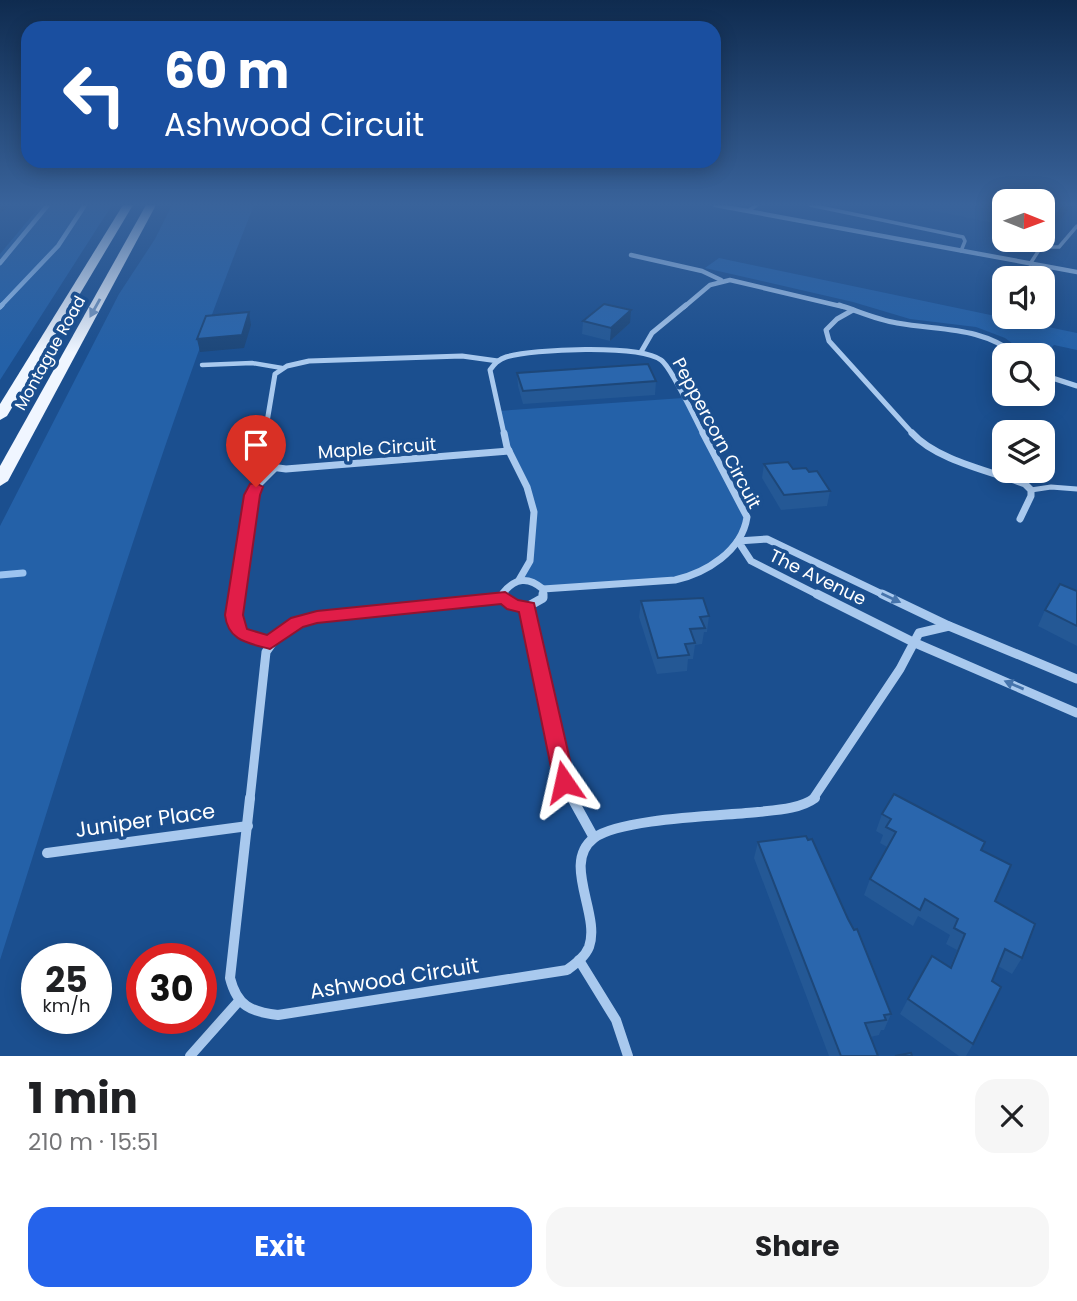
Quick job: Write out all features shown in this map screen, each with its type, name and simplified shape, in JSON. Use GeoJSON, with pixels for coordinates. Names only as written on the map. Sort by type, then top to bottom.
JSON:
{"type":"FeatureCollection","features":[{"type":"Feature","properties":{"kind":"main road","name":"Montague Road"},"geometry":{"type":"LineString","coordinates":[[0,416],[98,254]]}},
{"type":"Feature","properties":{"kind":"main road","name":"Montague Road"},"geometry":{"type":"LineString","coordinates":[[0,481],[124,254]]}},
{"type":"Feature","properties":{"kind":"street"},"geometry":{"type":"LineString","coordinates":[[978,254],[1077,272]]}},
{"type":"Feature","properties":{"kind":"street"},"geometry":{"type":"LineString","coordinates":[[631,255],[702,271],[722,281]]}},
{"type":"Feature","properties":{"kind":"street"},"geometry":{"type":"LineString","coordinates":[[270,643],[240,633],[235,627],[234,615],[252,495],[256,487],[275,468],[265,464],[261,457],[275,376],[282,368],[309,361],[468,356],[498,361],[520,355],[641,352],[652,333],[710,285],[722,281],[740,281],[778,289],[893,323],[981,334],[1002,343]]}},
{"type":"Feature","properties":{"kind":"street"},"geometry":{"type":"LineString","coordinates":[[853,310],[837,319],[826,330],[827,338],[920,442],[937,452],[1017,480],[1031,490],[1031,496],[1020,519]]}},
{"type":"Feature","properties":{"kind":"street","name":"Peppercorn Circuit"},"geometry":{"type":"LineString","coordinates":[[641,352],[664,362],[742,505],[747,517],[747,527],[738,541]]}},
{"type":"Feature","properties":{"kind":"street"},"geometry":{"type":"LineString","coordinates":[[498,361],[490,370],[509,451],[527,487],[534,518],[530,561],[519,580],[506,587],[505,598]]}},
{"type":"Feature","properties":{"kind":"street"},"geometry":{"type":"LineString","coordinates":[[1055,379],[1077,386]]}},
{"type":"Feature","properties":{"kind":"street","name":"Maple Circuit"},"geometry":{"type":"LineString","coordinates":[[275,468],[292,469],[509,451]]}},
{"type":"Feature","properties":{"kind":"street","name":"The Avenue"},"geometry":{"type":"LineString","coordinates":[[1077,680],[949,626],[767,539],[738,541],[751,561],[913,642],[1077,713]]}},
{"type":"Feature","properties":{"kind":"street"},"geometry":{"type":"LineString","coordinates":[[519,580],[534,581],[543,589],[686,578],[712,567],[738,541]]}},
{"type":"Feature","properties":{"kind":"street"},"geometry":{"type":"LineString","coordinates":[[190,1056],[238,1002],[230,978],[266,652],[270,643],[282,631],[297,622],[317,617],[505,598],[514,605],[527,607],[543,598],[543,589]]}},
{"type":"Feature","properties":{"kind":"street"},"geometry":{"type":"LineString","coordinates":[[527,607],[564,782],[593,836]]}},
{"type":"Feature","properties":{"kind":"street"},"geometry":{"type":"LineString","coordinates":[[628,1056],[616,1020],[579,960],[589,946],[590,929],[582,860],[584,848],[593,836],[607,830],[631,825],[787,809],[813,800],[900,669],[919,633],[930,628],[949,626]]}},
{"type":"Feature","properties":{"kind":"street","name":"Juniper Place"},"geometry":{"type":"LineString","coordinates":[[47,853],[248,826]]}},
{"type":"Feature","properties":{"kind":"street","name":"Ashwood Circuit"},"geometry":{"type":"LineString","coordinates":[[238,1002],[257,1013],[278,1015],[567,970],[579,960]]}},
{"type":"Feature","properties":{"kind":"lane"},"geometry":{"type":"LineString","coordinates":[[1030,264],[1036,254]]}},
{"type":"Feature","properties":{"kind":"lane"},"geometry":{"type":"LineString","coordinates":[[202,365],[252,363],[282,368]]}},
{"type":"Feature","properties":{"kind":"lane"},"geometry":{"type":"LineString","coordinates":[[1031,490],[1051,487],[1077,489]]}},
{"type":"Feature","properties":{"kind":"shaded area"},"geometry":{"type":"Polygon","coordinates":[[[0,254],[80,254],[0,380],[0,254]]]}},
{"type":"Feature","properties":{"kind":"shaded area"},"geometry":{"type":"Polygon","coordinates":[[[145,254],[235,254],[152,485],[0,960],[0,526],[119,294],[145,254]]]}},
{"type":"Feature","properties":{"kind":"shaded area"},"geometry":{"type":"Polygon","coordinates":[[[719,258],[992,315],[992,329],[1055,328],[1077,333],[1077,350],[1055,345],[1055,343],[1012,343],[976,327],[910,319],[853,302],[705,268],[719,258]]]}},
{"type":"Feature","properties":{"kind":"shaded area"},"geometry":{"type":"Polygon","coordinates":[[[683,398],[747,517],[738,541],[696,575],[543,589],[519,580],[530,561],[534,513],[507,447],[499,411],[683,398]]]}},
{"type":"Feature","properties":{"kind":"building"},"geometry":{"type":"Polygon","coordinates":[[[604,304],[631,310],[611,328],[583,321],[604,304]]]}},
{"type":"Feature","properties":{"kind":"building"},"geometry":{"type":"Polygon","coordinates":[[[249,312],[242,335],[197,339],[206,316],[249,312]]]}},
{"type":"Feature","properties":{"kind":"building"},"geometry":{"type":"Polygon","coordinates":[[[648,364],[656,381],[523,391],[517,373],[648,364]]]}},
{"type":"Feature","properties":{"kind":"building"},"geometry":{"type":"Polygon","coordinates":[[[788,462],[793,469],[817,471],[830,491],[784,495],[764,464],[788,462]]]}},
{"type":"Feature","properties":{"kind":"building"},"geometry":{"type":"Polygon","coordinates":[[[1060,584],[1077,591],[1077,626],[1045,610],[1060,584]]]}},
{"type":"Feature","properties":{"kind":"building"},"geometry":{"type":"Polygon","coordinates":[[[703,598],[709,616],[700,617],[705,628],[690,629],[695,643],[685,644],[689,655],[658,658],[641,601],[703,598]]]}},
{"type":"Feature","properties":{"kind":"building"},"geometry":{"type":"Polygon","coordinates":[[[894,794],[985,842],[981,850],[1011,865],[995,901],[1035,924],[1022,958],[1005,949],[992,981],[1001,987],[973,1044],[908,999],[932,956],[951,968],[965,934],[954,928],[958,919],[925,899],[920,910],[870,879],[896,832],[886,827],[891,819],[882,814],[894,794]]]}},
{"type":"Feature","properties":{"kind":"building"},"geometry":{"type":"Polygon","coordinates":[[[806,836],[808,840],[812,839],[848,919],[854,930],[857,929],[891,1014],[884,1015],[886,1020],[865,1023],[878,1056],[841,1056],[758,842],[806,836]]]}},
{"type":"Feature","properties":{"kind":"waterway"},"geometry":{"type":"LineString","coordinates":[[0,263],[7,254]]}},
{"type":"Feature","properties":{"kind":"waterway"},"geometry":{"type":"LineString","coordinates":[[2,305],[0,307],[50,254]]}},
{"type":"Feature","properties":{"kind":"waterway"},"geometry":{"type":"LineString","coordinates":[[0,575],[23,573]]}},
{"type":"Feature","properties":{"kind":"route"},"geometry":{"type":"LineString","coordinates":[[256,487],[252,495],[234,615],[235,627],[240,633],[270,643],[282,631],[297,622],[317,617],[505,598],[514,605],[527,607],[543,672],[564,782]]}}]}
